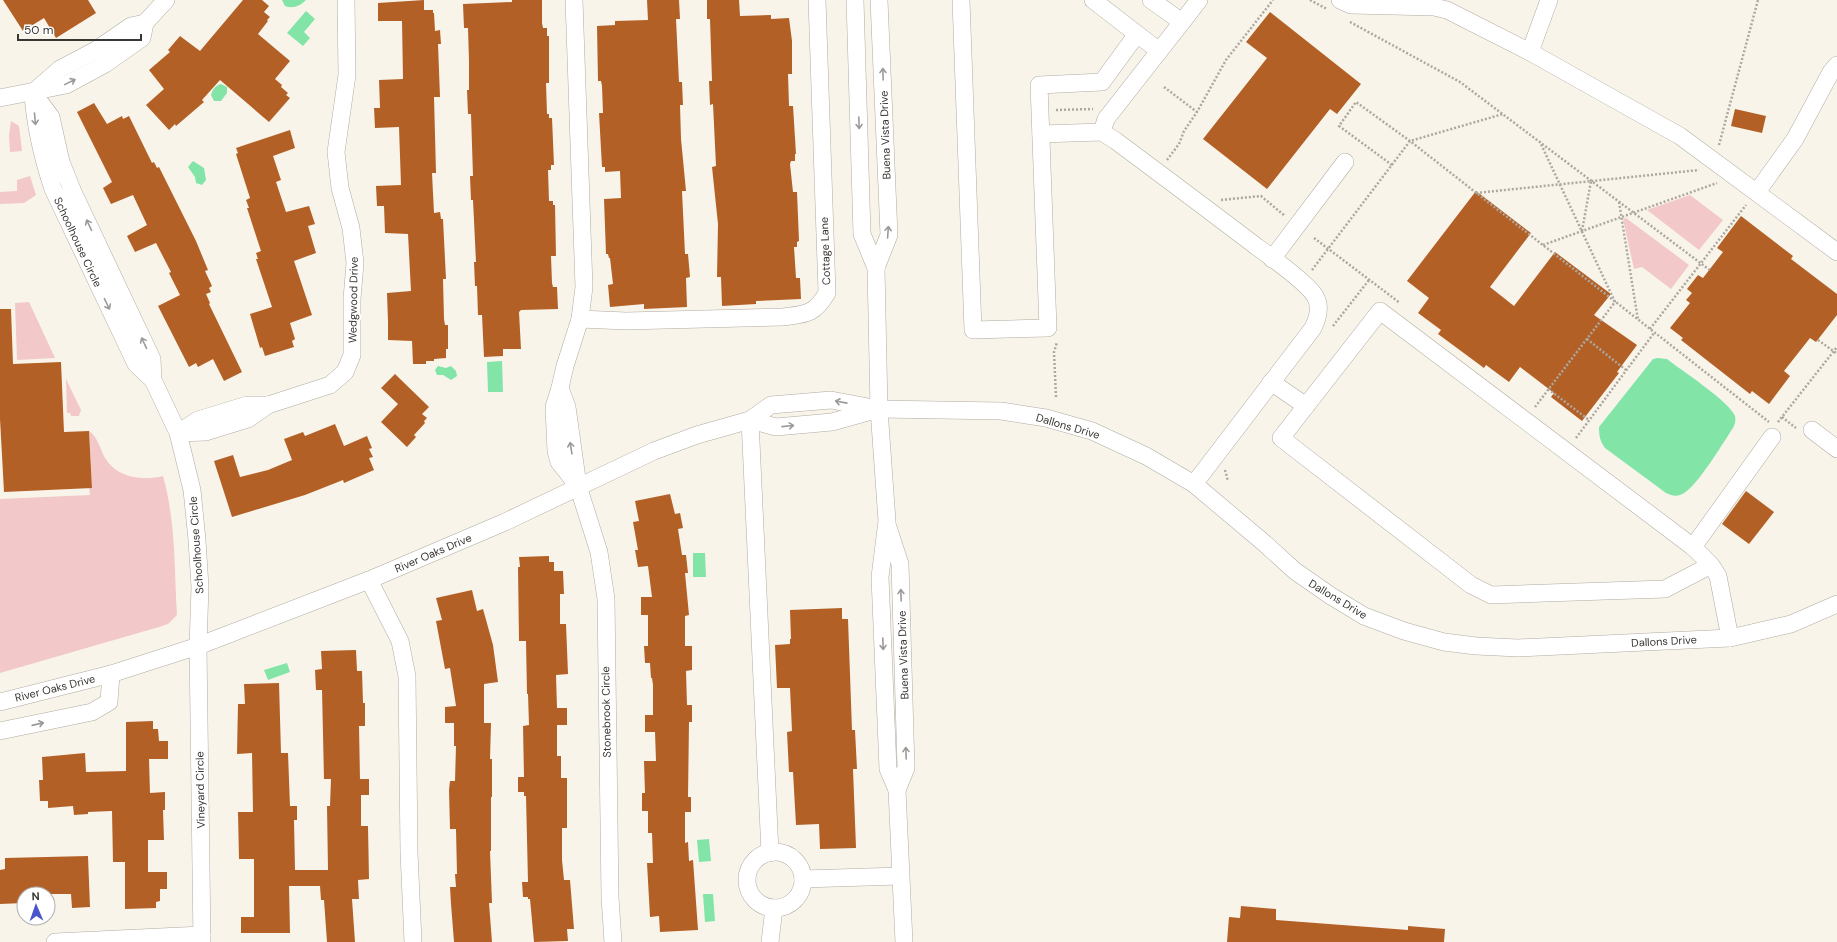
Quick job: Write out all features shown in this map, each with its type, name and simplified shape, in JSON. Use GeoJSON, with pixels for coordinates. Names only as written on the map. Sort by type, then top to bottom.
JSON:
{"type":"FeatureCollection","features":[{"type":"Feature","properties":{"kind":"street"},"geometry":{"type":"LineString","coordinates":[[0,98],[33,92],[60,69],[96,50],[131,26],[145,23],[166,0]]}},
{"type":"Feature","properties":{"kind":"street","name":"Wedgwood Drive"},"geometry":{"type":"LineString","coordinates":[[178,433],[206,432],[248,419],[268,406],[330,385],[345,372],[352,355],[352,299],[355,263],[351,228],[340,188],[336,152],[347,74],[346,0]]}},
{"type":"Feature","properties":{"kind":"street"},"geometry":{"type":"LineString","coordinates":[[574,0],[584,287],[580,319],[565,366],[560,388],[567,407],[578,486]]}},
{"type":"Feature","properties":{"kind":"street","name":"Cottage Lane"},"geometry":{"type":"LineString","coordinates":[[580,319],[626,321],[783,317],[808,313],[820,305],[827,293],[817,0]]}},
{"type":"Feature","properties":{"kind":"street","name":"Buena Vista Drive"},"geometry":{"type":"LineString","coordinates":[[855,0],[862,234],[876,268],[879,409],[887,521],[880,578],[888,769],[897,790],[904,942]]}},
{"type":"Feature","properties":{"kind":"street","name":"Buena Vista Drive"},"geometry":{"type":"LineString","coordinates":[[876,268],[889,235],[879,0]]}},
{"type":"Feature","properties":{"kind":"street"},"geometry":{"type":"LineString","coordinates":[[961,0],[973,330],[1048,328],[1039,85],[1102,82],[1137,34]]}},
{"type":"Feature","properties":{"kind":"street"},"geometry":{"type":"LineString","coordinates":[[1093,0],[1159,51]]}},
{"type":"Feature","properties":{"kind":"street"},"geometry":{"type":"LineString","coordinates":[[1151,0],[1182,22]]}},
{"type":"Feature","properties":{"kind":"street"},"geometry":{"type":"LineString","coordinates":[[1102,132],[1106,119],[1199,0]]}},
{"type":"Feature","properties":{"kind":"street"},"geometry":{"type":"LineString","coordinates":[[1530,52],[1549,0]]}},
{"type":"Feature","properties":{"kind":"street"},"geometry":{"type":"LineString","coordinates":[[1335,6],[1434,7],[1447,10],[1530,52],[1680,136],[1837,252]]}},
{"type":"Feature","properties":{"kind":"street"},"geometry":{"type":"LineString","coordinates":[[1757,192],[1795,139],[1831,72],[1837,64]]}},
{"type":"Feature","properties":{"kind":"street","name":"Schoolhouse Circle"},"geometry":{"type":"LineString","coordinates":[[33,92],[51,117],[61,162],[73,192],[152,359],[153,380],[178,433],[192,490],[197,540],[200,586],[198,646]]}},
{"type":"Feature","properties":{"kind":"street"},"geometry":{"type":"LineString","coordinates":[[1041,134],[1102,132],[1272,259],[1309,288],[1315,297],[1318,307],[1317,318],[1313,328],[1194,484]]}},
{"type":"Feature","properties":{"kind":"street"},"geometry":{"type":"LineString","coordinates":[[1272,259],[1345,162]]}},
{"type":"Feature","properties":{"kind":"street"},"geometry":{"type":"LineString","coordinates":[[1711,565],[1665,589],[1490,595],[1472,585],[1281,438],[1380,310],[1693,548],[1711,565],[1718,576],[1730,638]]}},
{"type":"Feature","properties":{"kind":"street"},"geometry":{"type":"LineString","coordinates":[[1271,382],[1306,406]]}},
{"type":"Feature","properties":{"kind":"street","name":"River Oaks Drive"},"geometry":{"type":"LineString","coordinates":[[0,702],[111,674],[198,646],[369,580],[505,522],[654,451],[698,435],[750,420],[771,405],[831,400],[879,409]]}},
{"type":"Feature","properties":{"kind":"street"},"geometry":{"type":"LineString","coordinates":[[770,853],[750,420],[776,427],[832,422],[879,409]]}},
{"type":"Feature","properties":{"kind":"street","name":"Dallons Drive"},"geometry":{"type":"LineString","coordinates":[[879,409],[1001,411],[1046,418],[1092,431],[1146,456],[1194,484],[1263,542],[1294,572],[1364,616],[1404,631],[1444,642],[1476,646],[1518,648],[1730,638],[1791,624],[1837,604]]}},
{"type":"Feature","properties":{"kind":"street"},"geometry":{"type":"LineString","coordinates":[[1805,429],[1837,449]]}},
{"type":"Feature","properties":{"kind":"street"},"geometry":{"type":"LineString","coordinates":[[1693,548],[1772,437]]}},
{"type":"Feature","properties":{"kind":"street","name":"Stonebrook Circle"},"geometry":{"type":"LineString","coordinates":[[578,486],[599,552],[606,599],[610,881],[613,942]]}},
{"type":"Feature","properties":{"kind":"street"},"geometry":{"type":"LineString","coordinates":[[369,580],[400,641],[407,676],[409,852],[413,942]]}},
{"type":"Feature","properties":{"kind":"street","name":"Vineyard Circle"},"geometry":{"type":"LineString","coordinates":[[55,942],[202,938],[198,646]]}},
{"type":"Feature","properties":{"kind":"street","name":"River Oaks Drive"},"geometry":{"type":"LineString","coordinates":[[0,732],[92,712],[109,702],[111,674]]}},
{"type":"Feature","properties":{"kind":"street"},"geometry":{"type":"LineString","coordinates":[[778,852],[787,855],[794,860],[800,867],[803,879],[800,892],[795,900],[788,905],[774,908],[760,904],[753,898],[748,889],[747,880],[748,870],[753,862],[761,856],[770,853],[778,852]]}},
{"type":"Feature","properties":{"kind":"street"},"geometry":{"type":"LineString","coordinates":[[803,879],[900,876]]}},
{"type":"Feature","properties":{"kind":"street"},"geometry":{"type":"LineString","coordinates":[[770,942],[774,908]]}},
{"type":"Feature","properties":{"kind":"path"},"geometry":{"type":"LineString","coordinates":[[1163,165],[1179,144],[1184,131],[1197,112],[1226,60],[1273,0]]}},
{"type":"Feature","properties":{"kind":"path"},"geometry":{"type":"LineString","coordinates":[[1310,0],[1335,6]]}},
{"type":"Feature","properties":{"kind":"path"},"geometry":{"type":"LineString","coordinates":[[1476,193],[1713,169],[1758,0]]}},
{"type":"Feature","properties":{"kind":"path"},"geometry":{"type":"LineString","coordinates":[[1344,19],[1460,82],[1711,271]]}},
{"type":"Feature","properties":{"kind":"path"},"geometry":{"type":"LineString","coordinates":[[1164,87],[1197,112]]}},
{"type":"Feature","properties":{"kind":"path"},"geometry":{"type":"LineString","coordinates":[[1392,165],[1339,126],[1356,102],[1410,141],[1775,426],[1836,353],[1837,347]]}},
{"type":"Feature","properties":{"kind":"path"},"geometry":{"type":"LineString","coordinates":[[1308,275],[1410,141],[1503,114]]}},
{"type":"Feature","properties":{"kind":"path"},"geometry":{"type":"LineString","coordinates":[[1540,142],[1615,302]]}},
{"type":"Feature","properties":{"kind":"path"},"geometry":{"type":"LineString","coordinates":[[1166,161],[1172,166]]}},
{"type":"Feature","properties":{"kind":"path"},"geometry":{"type":"LineString","coordinates":[[1582,231],[1592,181]]}},
{"type":"Feature","properties":{"kind":"path"},"geometry":{"type":"LineString","coordinates":[[1542,245],[1719,182]]}},
{"type":"Feature","properties":{"kind":"path"},"geometry":{"type":"LineString","coordinates":[[1650,329],[1757,192]]}},
{"type":"Feature","properties":{"kind":"path"},"geometry":{"type":"LineString","coordinates":[[1218,200],[1261,196],[1286,217]]}},
{"type":"Feature","properties":{"kind":"path"},"geometry":{"type":"LineString","coordinates":[[1619,202],[1638,320]]}},
{"type":"Feature","properties":{"kind":"path"},"geometry":{"type":"LineString","coordinates":[[1314,238],[1400,303]]}},
{"type":"Feature","properties":{"kind":"path"},"geometry":{"type":"LineString","coordinates":[[1534,409],[1615,302]]}},
{"type":"Feature","properties":{"kind":"path"},"geometry":{"type":"LineString","coordinates":[[1566,451],[1654,333]]}},
{"type":"Feature","properties":{"kind":"path"},"geometry":{"type":"LineString","coordinates":[[1586,339],[1626,370]]}},
{"type":"Feature","properties":{"kind":"path"},"geometry":{"type":"LineString","coordinates":[[1818,340],[1836,353]]}},
{"type":"Feature","properties":{"kind":"path"},"geometry":{"type":"LineString","coordinates":[[1056,397],[1054,352],[1057,341]]}},
{"type":"Feature","properties":{"kind":"path"},"geometry":{"type":"LineString","coordinates":[[1548,389],[1589,420]]}},
{"type":"Feature","properties":{"kind":"path"},"geometry":{"type":"LineString","coordinates":[[1782,417],[1805,429]]}},
{"type":"Feature","properties":{"kind":"shaded area"},"geometry":{"type":"Polygon","coordinates":[[[282,0],[306,0],[299,5],[291,7],[285,6],[282,0]]]}},
{"type":"Feature","properties":{"kind":"shaded area"},"geometry":{"type":"Polygon","coordinates":[[[306,11],[315,19],[304,32],[310,38],[303,46],[287,33],[306,11]]]}},
{"type":"Feature","properties":{"kind":"shaded area"},"geometry":{"type":"Polygon","coordinates":[[[221,84],[227,87],[227,93],[221,101],[214,101],[211,95],[213,90],[221,84]]]}},
{"type":"Feature","properties":{"kind":"shaded area"},"geometry":{"type":"Polygon","coordinates":[[[11,121],[19,126],[22,151],[10,152],[9,135],[11,121]]]}},
{"type":"Feature","properties":{"kind":"shaded area"},"geometry":{"type":"Polygon","coordinates":[[[193,161],[204,168],[206,180],[202,185],[196,183],[195,177],[188,167],[193,161]]]}},
{"type":"Feature","properties":{"kind":"shaded area"},"geometry":{"type":"Polygon","coordinates":[[[30,176],[36,195],[24,203],[0,204],[0,192],[17,191],[17,180],[30,176]]]}},
{"type":"Feature","properties":{"kind":"shaded area"},"geometry":{"type":"Polygon","coordinates":[[[1690,195],[1723,220],[1699,250],[1647,210],[1690,195]]]}},
{"type":"Feature","properties":{"kind":"shaded area"},"geometry":{"type":"Polygon","coordinates":[[[1626,218],[1689,265],[1671,289],[1642,267],[1634,269],[1623,219],[1626,218]]]}},
{"type":"Feature","properties":{"kind":"shaded area"},"geometry":{"type":"Polygon","coordinates":[[[29,302],[55,358],[17,360],[15,303],[29,302]]]}},
{"type":"Feature","properties":{"kind":"shaded area"},"geometry":{"type":"Polygon","coordinates":[[[1653,359],[1667,359],[1704,386],[1724,402],[1735,416],[1733,428],[1703,473],[1690,489],[1677,496],[1666,493],[1605,448],[1600,436],[1599,427],[1653,359]]]}},
{"type":"Feature","properties":{"kind":"shaded area"},"geometry":{"type":"Polygon","coordinates":[[[502,361],[503,392],[488,392],[487,362],[502,361]]]}},
{"type":"Feature","properties":{"kind":"shaded area"},"geometry":{"type":"Polygon","coordinates":[[[438,366],[446,368],[451,366],[456,371],[457,376],[451,380],[443,375],[437,375],[435,370],[438,366]]]}},
{"type":"Feature","properties":{"kind":"shaded area"},"geometry":{"type":"Polygon","coordinates":[[[66,379],[81,410],[79,416],[71,416],[70,413],[67,413],[66,379]]]}},
{"type":"Feature","properties":{"kind":"shaded area"},"geometry":{"type":"Polygon","coordinates":[[[89,431],[97,440],[105,458],[116,470],[123,474],[139,478],[163,476],[172,528],[177,615],[168,624],[159,627],[0,673],[0,499],[90,495],[89,488],[92,487],[89,431]]]}},
{"type":"Feature","properties":{"kind":"shaded area"},"geometry":{"type":"Polygon","coordinates":[[[693,553],[705,553],[706,577],[693,577],[693,553]]]}},
{"type":"Feature","properties":{"kind":"shaded area"},"geometry":{"type":"Polygon","coordinates":[[[287,663],[290,672],[268,680],[264,670],[287,663]]]}},
{"type":"Feature","properties":{"kind":"shaded area"},"geometry":{"type":"Polygon","coordinates":[[[709,839],[711,861],[699,862],[697,840],[709,839]]]}},
{"type":"Feature","properties":{"kind":"shaded area"},"geometry":{"type":"Polygon","coordinates":[[[703,894],[713,894],[715,921],[705,922],[703,894]]]}},
{"type":"Feature","properties":{"kind":"building"},"geometry":{"type":"Polygon","coordinates":[[[3,0],[88,0],[96,13],[56,38],[44,18],[23,31],[3,0]]]}},
{"type":"Feature","properties":{"kind":"building"},"geometry":{"type":"Polygon","coordinates":[[[243,0],[262,0],[269,6],[264,12],[270,17],[258,34],[290,61],[275,79],[282,85],[281,87],[288,93],[286,95],[290,98],[269,122],[220,80],[202,100],[204,102],[176,126],[175,124],[169,130],[146,105],[164,89],[149,70],[170,52],[168,50],[180,36],[200,51],[243,0]]]}},
{"type":"Feature","properties":{"kind":"building"},"geometry":{"type":"Polygon","coordinates":[[[424,0],[424,10],[433,10],[435,31],[440,30],[441,44],[438,44],[440,97],[434,97],[436,173],[432,173],[434,213],[440,212],[441,219],[443,219],[446,279],[443,279],[444,319],[445,325],[448,325],[448,349],[446,349],[446,358],[426,361],[426,364],[413,364],[412,341],[388,340],[387,293],[411,291],[408,234],[385,233],[384,206],[377,206],[376,186],[401,185],[399,127],[375,128],[374,108],[380,108],[379,80],[403,79],[402,21],[378,21],[378,3],[424,0]]]}},
{"type":"Feature","properties":{"kind":"building"},"geometry":{"type":"Polygon","coordinates":[[[512,0],[542,0],[542,23],[543,28],[547,28],[547,36],[549,36],[549,83],[546,83],[547,114],[549,114],[549,118],[552,118],[554,165],[551,165],[551,170],[548,170],[549,201],[553,201],[553,205],[555,205],[556,256],[551,256],[552,283],[553,287],[557,287],[558,309],[521,310],[519,312],[521,349],[503,349],[503,356],[484,357],[482,315],[478,315],[477,286],[475,286],[474,262],[476,262],[473,200],[471,200],[470,176],[473,176],[471,114],[468,114],[467,90],[469,90],[468,28],[464,28],[463,4],[512,2],[512,0]]]}},
{"type":"Feature","properties":{"kind":"building"},"geometry":{"type":"Polygon","coordinates":[[[647,0],[679,0],[680,19],[676,19],[679,82],[682,82],[683,105],[680,105],[681,139],[686,191],[682,191],[685,254],[688,254],[690,277],[686,278],[687,307],[644,309],[644,304],[610,307],[608,285],[613,284],[610,258],[608,254],[606,254],[604,199],[621,198],[620,171],[605,172],[605,167],[602,167],[599,113],[603,113],[602,86],[601,81],[598,81],[597,26],[615,25],[615,21],[648,20],[647,0]]]}},
{"type":"Feature","properties":{"kind":"building"},"geometry":{"type":"Polygon","coordinates":[[[707,0],[739,0],[740,16],[771,15],[771,19],[789,18],[792,41],[792,74],[788,74],[789,106],[793,106],[796,154],[795,161],[791,161],[790,164],[793,192],[797,192],[799,241],[797,242],[797,247],[794,247],[796,278],[800,278],[801,299],[756,301],[756,304],[722,306],[721,277],[717,277],[718,224],[712,167],[716,166],[713,104],[710,105],[709,81],[712,81],[710,19],[707,19],[707,0]]]}},
{"type":"Feature","properties":{"kind":"building"},"geometry":{"type":"Polygon","coordinates":[[[1270,12],[1361,84],[1337,114],[1330,109],[1267,189],[1203,139],[1267,58],[1246,42],[1270,12]]]}},
{"type":"Feature","properties":{"kind":"building"},"geometry":{"type":"Polygon","coordinates":[[[94,103],[107,124],[122,116],[123,119],[129,116],[152,163],[154,162],[157,168],[159,167],[196,241],[208,270],[205,271],[212,286],[209,288],[211,292],[206,294],[210,303],[209,304],[242,372],[224,381],[213,359],[198,367],[196,363],[189,367],[158,306],[180,295],[169,273],[171,272],[156,243],[135,252],[127,236],[147,225],[133,195],[111,204],[103,188],[112,182],[77,112],[94,103]]]}},
{"type":"Feature","properties":{"kind":"building"},"geometry":{"type":"Polygon","coordinates":[[[1735,109],[1766,116],[1762,133],[1731,126],[1735,109]]]}},
{"type":"Feature","properties":{"kind":"building"},"geometry":{"type":"Polygon","coordinates":[[[290,130],[295,148],[273,156],[281,180],[276,182],[286,212],[309,206],[315,224],[308,226],[316,253],[294,261],[312,315],[290,323],[295,339],[292,341],[294,347],[265,356],[262,347],[260,348],[250,314],[272,307],[256,259],[258,259],[256,253],[261,251],[247,208],[249,208],[246,200],[250,198],[236,154],[238,153],[236,148],[290,130]]]}},
{"type":"Feature","properties":{"kind":"building"},"geometry":{"type":"Polygon","coordinates":[[[1476,191],[1531,233],[1490,287],[1514,306],[1555,252],[1611,294],[1594,315],[1637,345],[1617,372],[1619,373],[1582,421],[1551,397],[1554,393],[1520,367],[1509,382],[1486,365],[1484,368],[1438,334],[1441,330],[1418,313],[1429,298],[1407,281],[1476,191]]]}},
{"type":"Feature","properties":{"kind":"building"},"geometry":{"type":"Polygon","coordinates":[[[1741,216],[1793,256],[1791,259],[1837,294],[1837,315],[1816,342],[1810,338],[1784,371],[1790,376],[1769,404],[1752,391],[1750,394],[1681,340],[1683,338],[1670,328],[1690,303],[1686,300],[1692,293],[1687,289],[1698,275],[1703,278],[1723,252],[1717,248],[1741,216]]]}},
{"type":"Feature","properties":{"kind":"building"},"geometry":{"type":"Polygon","coordinates":[[[0,309],[11,309],[13,364],[61,362],[64,432],[89,431],[92,488],[4,492],[0,419],[0,309]]]}},
{"type":"Feature","properties":{"kind":"building"},"geometry":{"type":"Polygon","coordinates":[[[395,374],[429,407],[422,414],[427,418],[424,421],[425,423],[414,435],[416,437],[407,447],[381,422],[398,404],[381,388],[395,374]]]}},
{"type":"Feature","properties":{"kind":"building"},"geometry":{"type":"Polygon","coordinates":[[[335,424],[344,446],[367,436],[372,448],[369,449],[373,457],[369,458],[374,470],[344,483],[343,480],[305,495],[232,517],[214,461],[233,455],[240,477],[268,470],[292,460],[284,439],[303,432],[305,436],[335,424]]]}},
{"type":"Feature","properties":{"kind":"building"},"geometry":{"type":"Polygon","coordinates":[[[1746,491],[1774,512],[1749,544],[1722,524],[1746,491]]]}},
{"type":"Feature","properties":{"kind":"building"},"geometry":{"type":"Polygon","coordinates":[[[670,494],[675,514],[680,513],[683,528],[678,529],[682,555],[686,555],[688,573],[685,573],[689,615],[685,616],[685,646],[692,646],[692,670],[686,671],[687,705],[692,705],[692,722],[689,722],[688,797],[691,797],[691,812],[685,812],[685,843],[688,842],[689,861],[693,860],[698,930],[660,932],[659,916],[650,917],[647,863],[653,863],[652,833],[648,833],[648,811],[642,811],[642,793],[645,793],[644,761],[656,761],[655,732],[645,732],[645,715],[653,715],[653,685],[650,663],[645,663],[644,646],[648,646],[648,615],[641,615],[641,597],[652,597],[648,566],[638,567],[635,550],[638,550],[633,522],[639,521],[635,501],[670,494]]]}},
{"type":"Feature","properties":{"kind":"building"},"geometry":{"type":"Polygon","coordinates":[[[549,556],[549,562],[554,562],[554,571],[563,571],[564,594],[560,594],[560,624],[566,624],[568,674],[556,675],[557,708],[567,708],[567,725],[557,725],[557,756],[561,756],[561,778],[567,778],[567,828],[562,828],[562,860],[564,880],[570,880],[574,929],[567,929],[568,941],[534,942],[530,899],[528,899],[528,897],[523,897],[522,882],[528,882],[526,796],[524,796],[524,792],[518,792],[518,777],[524,777],[523,726],[529,725],[526,641],[519,641],[518,567],[520,567],[519,557],[549,556]]]}},
{"type":"Feature","properties":{"kind":"building"},"geometry":{"type":"Polygon","coordinates":[[[472,590],[477,611],[483,609],[493,645],[498,682],[484,684],[484,723],[491,723],[490,759],[492,759],[492,797],[490,851],[492,903],[489,903],[492,942],[454,942],[450,887],[456,887],[455,874],[457,874],[456,829],[450,829],[449,790],[450,781],[455,781],[456,746],[454,746],[454,723],[445,723],[445,707],[456,706],[450,668],[445,669],[436,621],[442,620],[436,598],[472,590]]]}},
{"type":"Feature","properties":{"kind":"building"},"geometry":{"type":"Polygon","coordinates":[[[842,608],[842,619],[848,619],[852,730],[855,730],[857,769],[853,769],[856,848],[820,849],[819,824],[796,825],[793,772],[789,772],[787,732],[792,731],[790,688],[777,688],[775,645],[790,644],[790,610],[842,608]]]}},
{"type":"Feature","properties":{"kind":"building"},"geometry":{"type":"Polygon","coordinates":[[[356,650],[357,671],[362,671],[363,703],[365,703],[365,726],[359,726],[360,779],[369,779],[369,795],[361,795],[361,826],[368,826],[369,879],[358,880],[359,899],[352,899],[355,942],[327,942],[324,900],[321,900],[320,886],[289,886],[290,933],[241,933],[241,917],[254,917],[254,859],[239,859],[238,812],[253,812],[252,753],[237,754],[238,704],[245,704],[244,684],[279,683],[281,753],[288,753],[290,806],[297,806],[297,820],[294,820],[295,870],[328,870],[327,806],[330,806],[331,779],[324,779],[322,690],[316,690],[315,670],[322,669],[321,651],[356,650]]]}},
{"type":"Feature","properties":{"kind":"building"},"geometry":{"type":"Polygon","coordinates":[[[153,721],[153,729],[158,729],[159,741],[168,741],[168,759],[149,759],[150,793],[165,792],[165,810],[163,810],[164,840],[148,840],[148,872],[167,872],[167,889],[160,889],[160,901],[156,902],[156,908],[125,909],[125,862],[113,862],[112,811],[88,812],[88,814],[74,815],[73,806],[48,808],[48,801],[40,801],[39,780],[43,780],[42,757],[85,753],[86,772],[126,771],[126,722],[153,721]]]}},
{"type":"Feature","properties":{"kind":"building"},"geometry":{"type":"Polygon","coordinates":[[[88,856],[90,907],[72,908],[71,894],[56,894],[56,886],[16,886],[16,903],[0,904],[0,870],[5,869],[5,858],[88,856]]]}},
{"type":"Feature","properties":{"kind":"building"},"geometry":{"type":"Polygon","coordinates":[[[1241,906],[1276,909],[1276,920],[1408,930],[1408,926],[1445,929],[1444,942],[1227,942],[1229,917],[1240,918],[1241,906]]]}}]}
